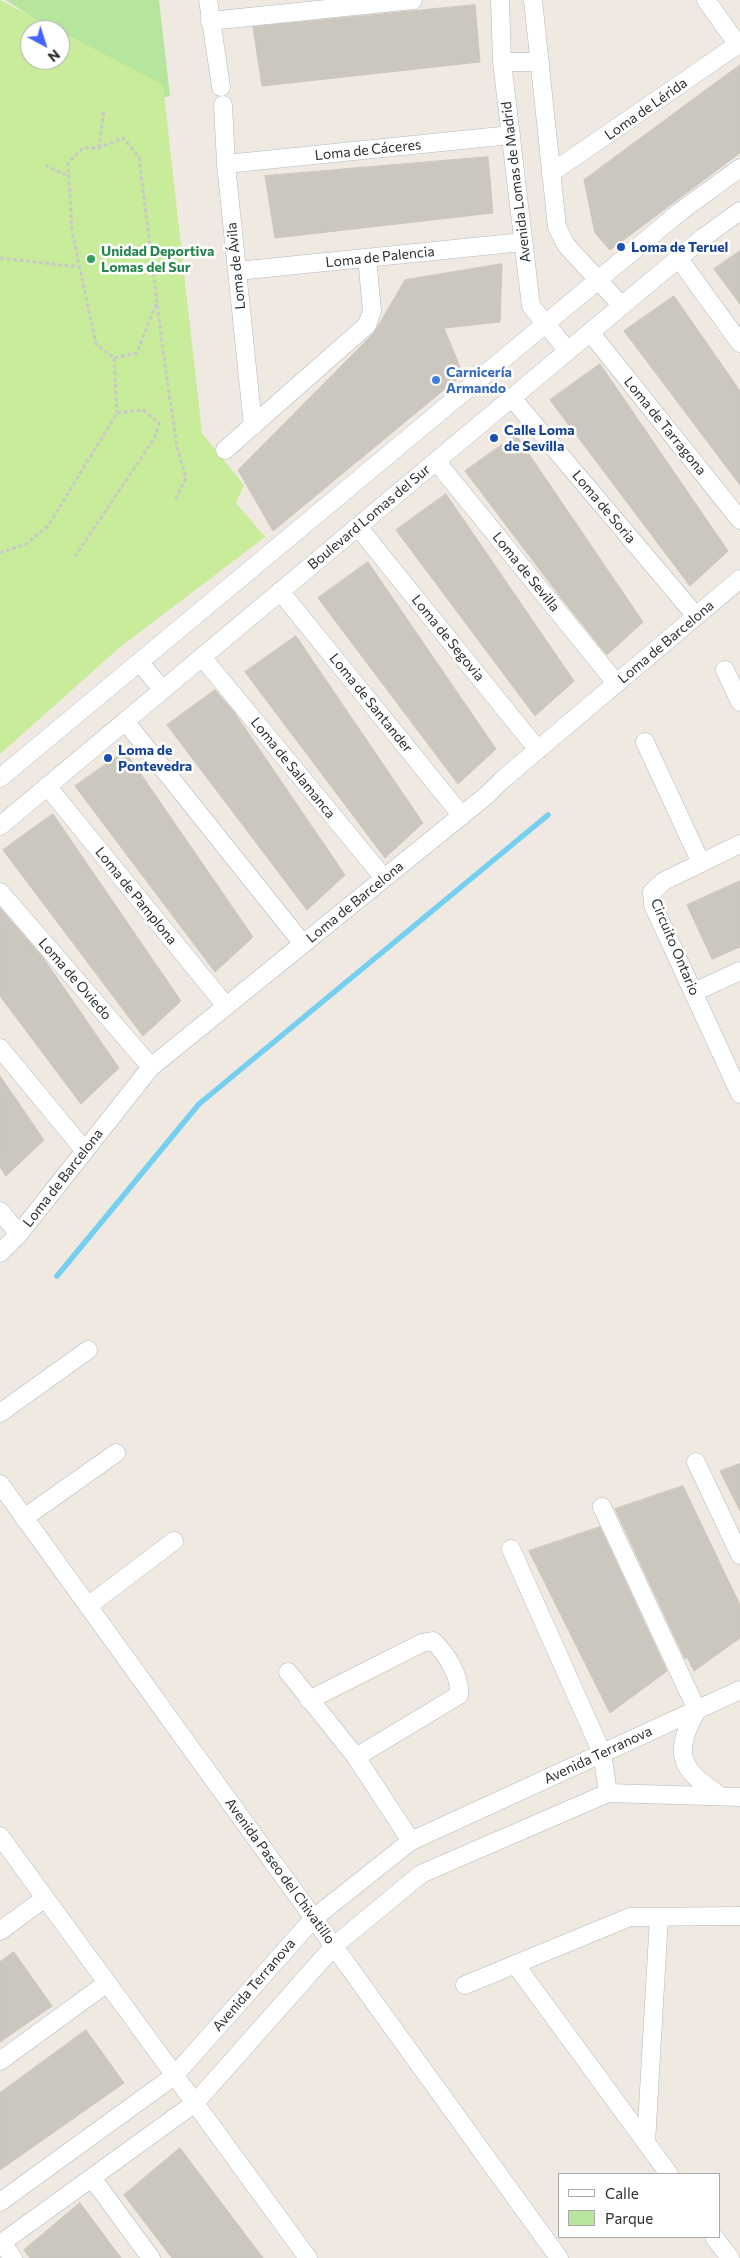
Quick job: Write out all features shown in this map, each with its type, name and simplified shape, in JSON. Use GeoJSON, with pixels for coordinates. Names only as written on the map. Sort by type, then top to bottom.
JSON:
{"type":"FeatureCollection","features":[{"type":"Feature","properties":{"kind":"street"},"geometry":{"type":"LineString","coordinates":[[208,0],[221,86]]}},
{"type":"Feature","properties":{"kind":"street"},"geometry":{"type":"LineString","coordinates":[[210,21],[413,0]]}},
{"type":"Feature","properties":{"kind":"street","name":"Avenida Lomas de Madrid"},"geometry":{"type":"LineString","coordinates":[[500,0],[502,62],[531,306],[568,351]]}},
{"type":"Feature","properties":{"kind":"street"},"geometry":{"type":"LineString","coordinates":[[533,0],[556,227],[566,245],[622,306]]}},
{"type":"Feature","properties":{"kind":"street"},"geometry":{"type":"LineString","coordinates":[[706,0],[739,44]]}},
{"type":"Feature","properties":{"kind":"street","name":"Loma de Lérida"},"geometry":{"type":"LineString","coordinates":[[551,173],[739,44]]}},
{"type":"Feature","properties":{"kind":"street"},"geometry":{"type":"LineString","coordinates":[[502,62],[540,62]]}},
{"type":"Feature","properties":{"kind":"street","name":"Loma de Ávila"},"geometry":{"type":"LineString","coordinates":[[223,105],[226,164],[253,426]]}},
{"type":"Feature","properties":{"kind":"street","name":"Loma de Cáceres"},"geometry":{"type":"LineString","coordinates":[[226,164],[511,135]]}},
{"type":"Feature","properties":{"kind":"street"},"geometry":{"type":"LineString","coordinates":[[0,778],[681,211],[740,168]]}},
{"type":"Feature","properties":{"kind":"street","name":"Boulevard Lomas del Sur"},"geometry":{"type":"LineString","coordinates":[[0,826],[590,332],[678,259],[740,211]]}},
{"type":"Feature","properties":{"kind":"street","name":"Loma de Palencia"},"geometry":{"type":"LineString","coordinates":[[236,271],[524,242]]}},
{"type":"Feature","properties":{"kind":"street"},"geometry":{"type":"LineString","coordinates":[[225,450],[367,324],[372,310],[367,258]]}},
{"type":"Feature","properties":{"kind":"street"},"geometry":{"type":"LineString","coordinates":[[678,259],[740,343]]}},
{"type":"Feature","properties":{"kind":"street","name":"Loma de Tarragona"},"geometry":{"type":"LineString","coordinates":[[590,332],[740,520]]}},
{"type":"Feature","properties":{"kind":"street","name":"Loma de Soria"},"geometry":{"type":"LineString","coordinates":[[512,398],[696,616]]}},
{"type":"Feature","properties":{"kind":"street","name":"Loma de Sevilla"},"geometry":{"type":"LineString","coordinates":[[436,461],[616,683]]}},
{"type":"Feature","properties":{"kind":"street","name":"Loma de Segovia"},"geometry":{"type":"LineString","coordinates":[[358,526],[538,750]]}},
{"type":"Feature","properties":{"kind":"street","name":"Loma de Barcelona"},"geometry":{"type":"LineString","coordinates":[[0,1252],[19,1234],[151,1067],[462,816],[740,579]]}},
{"type":"Feature","properties":{"kind":"street","name":"Loma de Santander"},"geometry":{"type":"LineString","coordinates":[[280,591],[462,816]]}},
{"type":"Feature","properties":{"kind":"street","name":"Loma de Salamanca"},"geometry":{"type":"LineString","coordinates":[[202,657],[384,878]]}},
{"type":"Feature","properties":{"kind":"street"},"geometry":{"type":"LineString","coordinates":[[138,662],[163,690]]}},
{"type":"Feature","properties":{"kind":"street"},"geometry":{"type":"LineString","coordinates":[[726,670],[740,702]]}},
{"type":"Feature","properties":{"kind":"street"},"geometry":{"type":"LineString","coordinates":[[125,721],[303,944]]}},
{"type":"Feature","properties":{"kind":"street"},"geometry":{"type":"LineString","coordinates":[[645,742],[701,862]]}},
{"type":"Feature","properties":{"kind":"street","name":"Loma de Pamplona"},"geometry":{"type":"LineString","coordinates":[[47,786],[226,1006]]}},
{"type":"Feature","properties":{"kind":"street","name":"Circuito Ontario"},"geometry":{"type":"LineString","coordinates":[[739,1088],[654,905],[652,892],[664,880],[740,844]]}},
{"type":"Feature","properties":{"kind":"street","name":"Loma de Oviedo"},"geometry":{"type":"LineString","coordinates":[[0,892],[151,1067]]}},
{"type":"Feature","properties":{"kind":"street"},"geometry":{"type":"LineString","coordinates":[[694,992],[740,971]]}},
{"type":"Feature","properties":{"kind":"street"},"geometry":{"type":"LineString","coordinates":[[0,1048],[85,1151]]}},
{"type":"Feature","properties":{"kind":"street"},"geometry":{"type":"LineString","coordinates":[[0,1211],[19,1234]]}},
{"type":"Feature","properties":{"kind":"street"},"geometry":{"type":"LineString","coordinates":[[0,1413],[88,1350]]}},
{"type":"Feature","properties":{"kind":"street"},"geometry":{"type":"LineString","coordinates":[[24,1518],[116,1453]]}},
{"type":"Feature","properties":{"kind":"street"},"geometry":{"type":"LineString","coordinates":[[696,1462],[740,1555]]}},
{"type":"Feature","properties":{"kind":"street","name":"Avenida Paseo del Chivatillo"},"geometry":{"type":"LineString","coordinates":[[0,1484],[560,2258]]}},
{"type":"Feature","properties":{"kind":"street"},"geometry":{"type":"LineString","coordinates":[[602,1506],[697,1710],[687,1728],[682,1743],[682,1759],[688,1771],[701,1784],[722,1797]]}},
{"type":"Feature","properties":{"kind":"street"},"geometry":{"type":"LineString","coordinates":[[88,1606],[174,1541]]}},
{"type":"Feature","properties":{"kind":"street"},"geometry":{"type":"LineString","coordinates":[[511,1549],[602,1754],[608,1793]]}},
{"type":"Feature","properties":{"kind":"street"},"geometry":{"type":"LineString","coordinates":[[310,1700],[422,1643],[434,1641],[442,1649],[460,1686],[459,1695],[356,1757]]}},
{"type":"Feature","properties":{"kind":"street"},"geometry":{"type":"LineString","coordinates":[[288,1672],[356,1757],[411,1841]]}},
{"type":"Feature","properties":{"kind":"street","name":"Avenida Terranova"},"geometry":{"type":"LineString","coordinates":[[0,2202],[174,2076],[314,1918],[411,1841],[740,1690]]}},
{"type":"Feature","properties":{"kind":"street"},"geometry":{"type":"LineString","coordinates":[[12,2258],[1,2244],[194,2103],[334,1946],[421,1874],[608,1793],[740,1797]]}},
{"type":"Feature","properties":{"kind":"street"},"geometry":{"type":"LineString","coordinates":[[0,1836],[308,2258]]}},
{"type":"Feature","properties":{"kind":"street"},"geometry":{"type":"LineString","coordinates":[[0,1932],[46,1898]]}},
{"type":"Feature","properties":{"kind":"street"},"geometry":{"type":"LineString","coordinates":[[465,1985],[630,1917],[740,1916]]}},
{"type":"Feature","properties":{"kind":"street"},"geometry":{"type":"LineString","coordinates":[[646,2143],[659,1917]]}},
{"type":"Feature","properties":{"kind":"street"},"geometry":{"type":"LineString","coordinates":[[515,1964],[668,2173]]}},
{"type":"Feature","properties":{"kind":"street"},"geometry":{"type":"LineString","coordinates":[[0,2061],[107,1983]]}},
{"type":"Feature","properties":{"kind":"street"},"geometry":{"type":"LineString","coordinates":[[92,2178],[151,2258]]}},
{"type":"Feature","properties":{"kind":"street"},"geometry":{"type":"LineString","coordinates":[[715,2238],[731,2258],[740,2245]]}},
{"type":"Feature","properties":{"kind":"path"},"geometry":{"type":"LineString","coordinates":[[99,148],[104,109]]}},
{"type":"Feature","properties":{"kind":"path"},"geometry":{"type":"LineString","coordinates":[[0,553],[26,544],[48,526],[118,413],[114,358],[96,344],[79,267],[72,231],[68,163],[83,148],[99,148],[123,138],[139,157],[162,351],[177,447],[186,478],[175,500]]}},
{"type":"Feature","properties":{"kind":"path"},"geometry":{"type":"LineString","coordinates":[[45,165],[68,176]]}},
{"type":"Feature","properties":{"kind":"path"},"geometry":{"type":"LineString","coordinates":[[0,258],[79,267]]}},
{"type":"Feature","properties":{"kind":"path"},"geometry":{"type":"LineString","coordinates":[[114,358],[136,353],[156,304]]}},
{"type":"Feature","properties":{"kind":"path"},"geometry":{"type":"LineString","coordinates":[[74,558],[155,437],[159,423],[142,410],[118,413]]}},
{"type":"Feature","properties":{"kind":"green space","name":"Unidad Deportiva Lomas del Sur"},"geometry":{"type":"Polygon","coordinates":[[[0,0],[38,20],[20,20],[20,70],[70,70],[70,36],[163,85],[202,433],[244,485],[236,503],[265,537],[119,648],[0,754],[0,0]]]}},
{"type":"Feature","properties":{"kind":"green space"},"geometry":{"type":"Polygon","coordinates":[[[6,0],[159,0],[170,96],[155,99],[70,43],[70,20],[36,20],[6,0]]]}},
{"type":"Feature","properties":{"kind":"building"},"geometry":{"type":"Polygon","coordinates":[[[475,5],[480,62],[262,86],[253,27],[475,5]]]}},
{"type":"Feature","properties":{"kind":"building"},"geometry":{"type":"Polygon","coordinates":[[[740,65],[740,153],[610,250],[595,233],[584,180],[740,65]]]}},
{"type":"Feature","properties":{"kind":"building"},"geometry":{"type":"Polygon","coordinates":[[[488,157],[493,213],[275,238],[265,176],[488,157]]]}},
{"type":"Feature","properties":{"kind":"building"},"geometry":{"type":"Polygon","coordinates":[[[740,251],[740,304],[714,269],[740,251]]]}},
{"type":"Feature","properties":{"kind":"building"},"geometry":{"type":"Polygon","coordinates":[[[502,264],[500,322],[444,328],[463,374],[273,531],[238,470],[374,333],[405,280],[502,264]]]}},
{"type":"Feature","properties":{"kind":"building"},"geometry":{"type":"Polygon","coordinates":[[[674,296],[740,391],[740,485],[624,331],[674,296]]]}},
{"type":"Feature","properties":{"kind":"building"},"geometry":{"type":"Polygon","coordinates":[[[600,364],[728,551],[690,586],[550,400],[600,364]]]}},
{"type":"Feature","properties":{"kind":"building"},"geometry":{"type":"Polygon","coordinates":[[[516,435],[643,622],[607,655],[465,471],[516,435]]]}},
{"type":"Feature","properties":{"kind":"building"},"geometry":{"type":"Polygon","coordinates":[[[446,494],[574,681],[535,716],[396,530],[446,494]]]}},
{"type":"Feature","properties":{"kind":"building"},"geometry":{"type":"Polygon","coordinates":[[[368,562],[496,749],[458,784],[318,598],[368,562]]]}},
{"type":"Feature","properties":{"kind":"building"},"geometry":{"type":"Polygon","coordinates":[[[296,636],[423,823],[385,858],[245,672],[296,636]]]}},
{"type":"Feature","properties":{"kind":"building"},"geometry":{"type":"Polygon","coordinates":[[[215,690],[234,712],[345,875],[307,910],[167,725],[215,690]]]}},
{"type":"Feature","properties":{"kind":"building"},"geometry":{"type":"Polygon","coordinates":[[[125,751],[253,937],[215,972],[75,786],[125,751]]]}},
{"type":"Feature","properties":{"kind":"building"},"geometry":{"type":"Polygon","coordinates":[[[53,814],[181,1001],[143,1036],[3,850],[53,814]]]}},
{"type":"Feature","properties":{"kind":"building"},"geometry":{"type":"Polygon","coordinates":[[[740,881],[740,947],[712,959],[687,905],[740,881]]]}},
{"type":"Feature","properties":{"kind":"building"},"geometry":{"type":"Polygon","coordinates":[[[0,908],[44,959],[119,1068],[81,1104],[0,996],[0,908]]]}},
{"type":"Feature","properties":{"kind":"building"},"geometry":{"type":"Polygon","coordinates":[[[0,1076],[44,1140],[6,1176],[0,1167],[0,1076]]]}},
{"type":"Feature","properties":{"kind":"building"},"geometry":{"type":"Polygon","coordinates":[[[740,1464],[740,1511],[720,1471],[740,1464]]]}},
{"type":"Feature","properties":{"kind":"building"},"geometry":{"type":"Polygon","coordinates":[[[683,1486],[740,1605],[740,1638],[694,1671],[687,1657],[685,1659],[615,1509],[683,1486]]]}},
{"type":"Feature","properties":{"kind":"building"},"geometry":{"type":"Polygon","coordinates":[[[600,1527],[667,1671],[610,1713],[529,1551],[600,1527]]]}},
{"type":"Feature","properties":{"kind":"building"},"geometry":{"type":"Polygon","coordinates":[[[14,1952],[52,2006],[0,2042],[0,1962],[14,1952]]]}},
{"type":"Feature","properties":{"kind":"building"},"geometry":{"type":"Polygon","coordinates":[[[86,2030],[124,2083],[0,2170],[0,2093],[86,2030]]]}},
{"type":"Feature","properties":{"kind":"building"},"geometry":{"type":"Polygon","coordinates":[[[180,2148],[263,2258],[172,2258],[124,2195],[180,2148]]]}},
{"type":"Feature","properties":{"kind":"building"},"geometry":{"type":"Polygon","coordinates":[[[80,2203],[121,2258],[30,2258],[24,2250],[80,2203]]]}},
{"type":"Feature","properties":{"kind":"waterway"},"geometry":{"type":"LineString","coordinates":[[57,1276],[199,1104],[548,815]]}},
{"type":"Feature","properties":{"kind":"place","name":"Loma de Teruel"},"geometry":{"type":"Point","coordinates":[621,247]}},
{"type":"Feature","properties":{"kind":"place","name":"Unidad Deportiva Lomas del Sur"},"geometry":{"type":"Point","coordinates":[91,259]}},
{"type":"Feature","properties":{"kind":"place","name":"Carnicería Armando"},"geometry":{"type":"Point","coordinates":[436,380]}},
{"type":"Feature","properties":{"kind":"place","name":"Calle Loma de Sevilla"},"geometry":{"type":"Point","coordinates":[494,438]}},
{"type":"Feature","properties":{"kind":"place","name":"Loma de Pontevedra"},"geometry":{"type":"Point","coordinates":[108,758]}}]}
